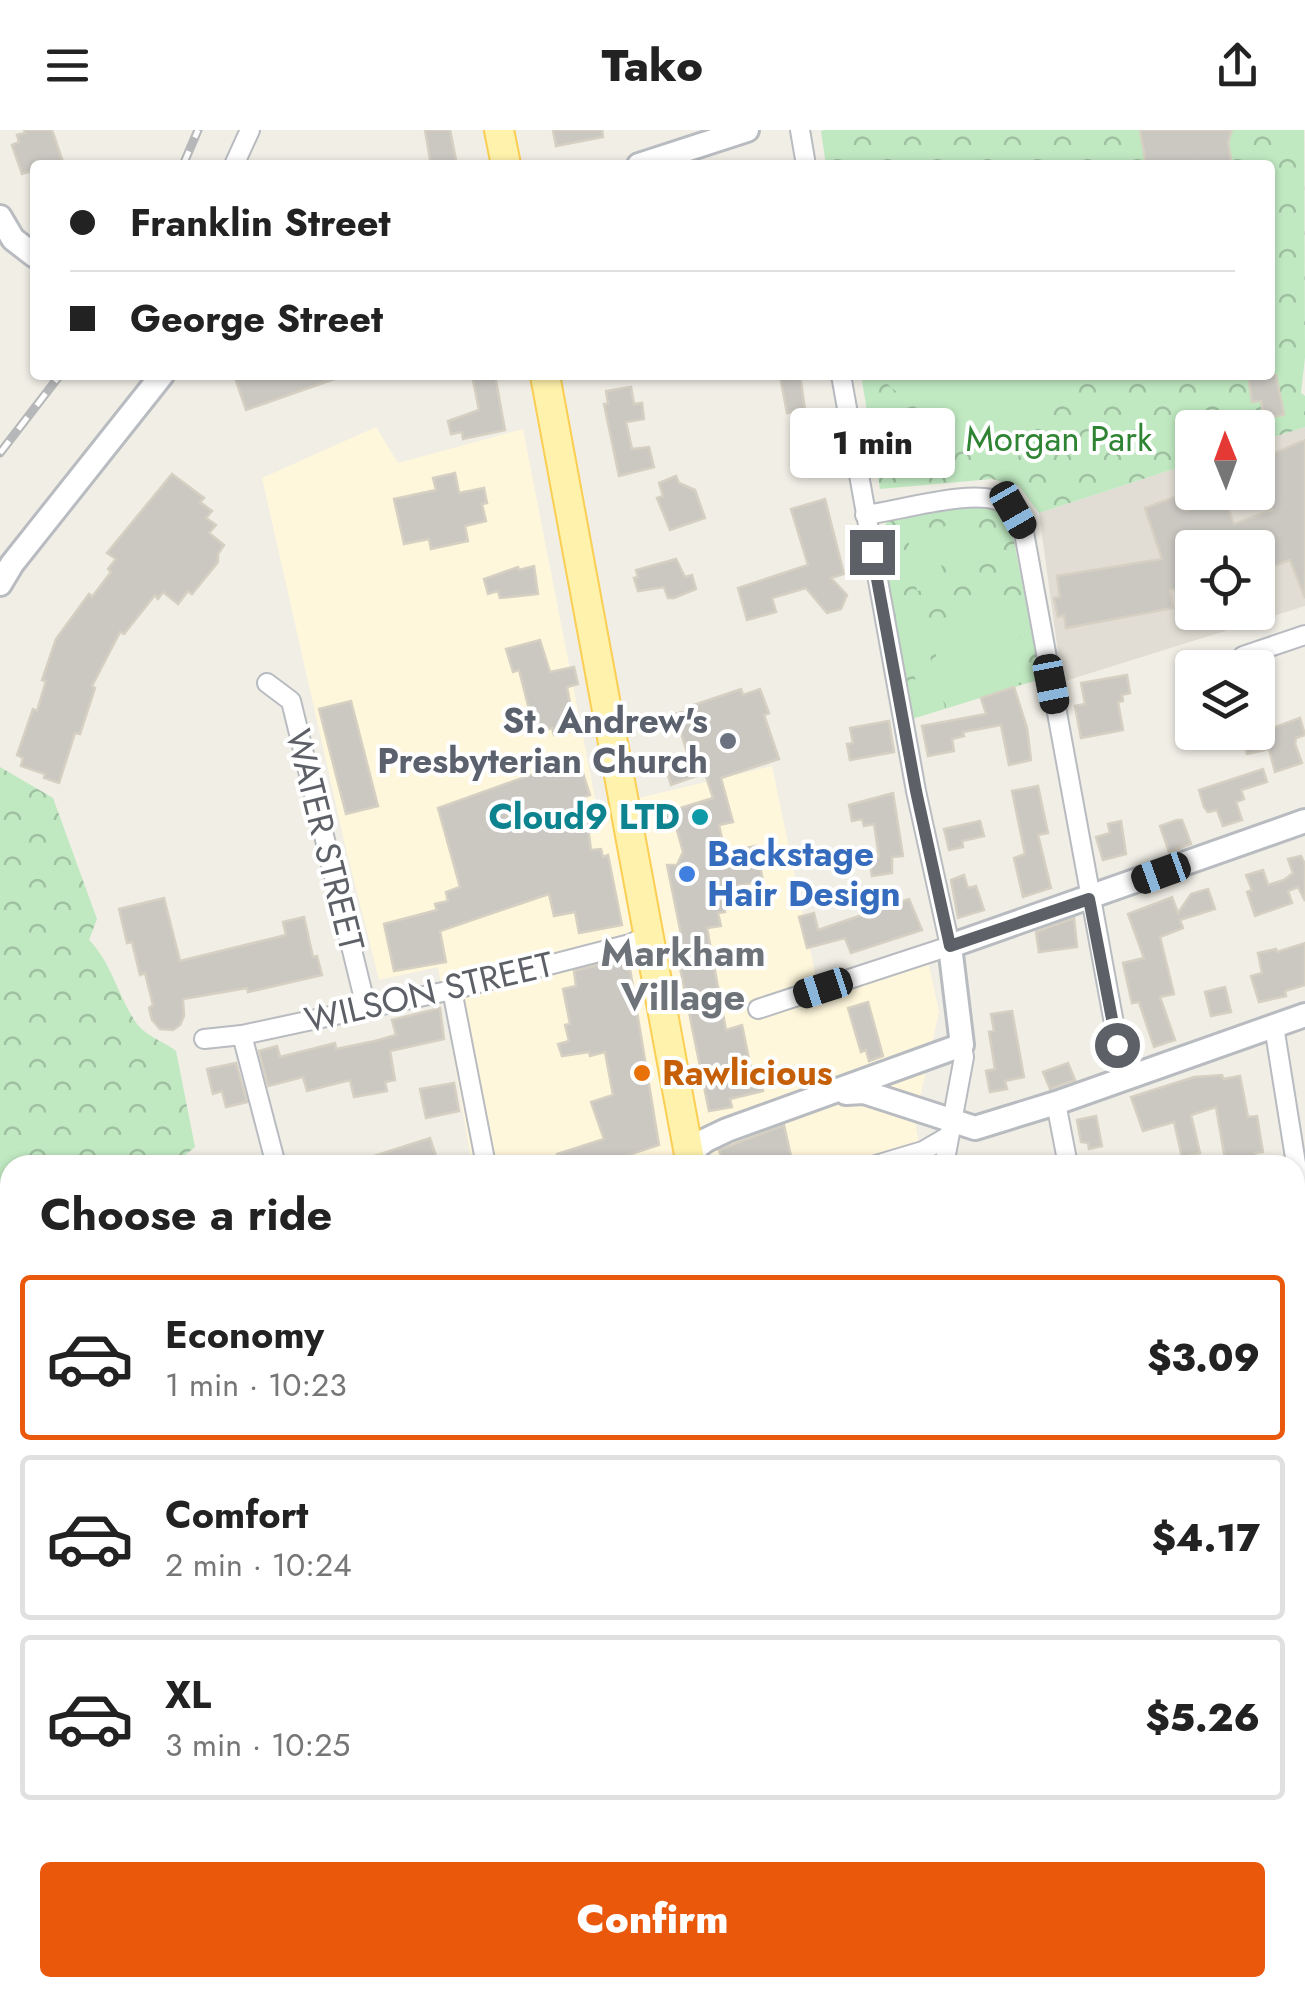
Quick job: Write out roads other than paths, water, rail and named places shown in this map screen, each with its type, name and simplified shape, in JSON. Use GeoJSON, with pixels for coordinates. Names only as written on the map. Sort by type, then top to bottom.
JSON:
{"type":"FeatureCollection","features":[{"type":"Feature","properties":{"kind":"main road"},"geometry":{"type":"LineString","coordinates":[[499,130],[505,160]]}},
{"type":"Feature","properties":{"kind":"main road"},"geometry":{"type":"LineString","coordinates":[[546,380],[650,934],[682,1155]]}},
{"type":"Feature","properties":{"kind":"street"},"geometry":{"type":"LineString","coordinates":[[236,160],[250,130]]}},
{"type":"Feature","properties":{"kind":"street"},"geometry":{"type":"LineString","coordinates":[[654,160],[747,130]]}},
{"type":"Feature","properties":{"kind":"street"},"geometry":{"type":"LineString","coordinates":[[800,130],[805,160]]}},
{"type":"Feature","properties":{"kind":"street"},"geometry":{"type":"LineString","coordinates":[[0,217],[13,238],[30,252]]}},
{"type":"Feature","properties":{"kind":"street"},"geometry":{"type":"LineString","coordinates":[[0,584],[158,380]]}},
{"type":"Feature","properties":{"kind":"street"},"geometry":{"type":"LineString","coordinates":[[842,380],[916,791],[950,946],[964,1057],[945,1155]]}},
{"type":"Feature","properties":{"kind":"street"},"geometry":{"type":"LineString","coordinates":[[865,514],[896,512],[963,497],[988,497],[1013,510],[1023,527],[1124,1078]]}},
{"type":"Feature","properties":{"kind":"street"},"geometry":{"type":"LineString","coordinates":[[1261,650],[1305,635]]}},
{"type":"Feature","properties":{"kind":"street","name":"WATER STREET"},"geometry":{"type":"LineString","coordinates":[[268,683],[291,701],[366,1007]]}},
{"type":"Feature","properties":{"kind":"street"},"geometry":{"type":"LineString","coordinates":[[758,1008],[1089,899],[1305,820]]}},
{"type":"Feature","properties":{"kind":"street","name":"WILSON STREET"},"geometry":{"type":"LineString","coordinates":[[204,1038],[242,1036],[452,990],[630,944],[650,934]]}},
{"type":"Feature","properties":{"kind":"street"},"geometry":{"type":"LineString","coordinates":[[452,990],[484,1155]]}},
{"type":"Feature","properties":{"kind":"street"},"geometry":{"type":"LineString","coordinates":[[832,1093],[864,1092],[949,1129],[975,1128],[1305,1015]]}},
{"type":"Feature","properties":{"kind":"street"},"geometry":{"type":"LineString","coordinates":[[1274,1026],[1295,1155]]}},
{"type":"Feature","properties":{"kind":"street"},"geometry":{"type":"LineString","coordinates":[[242,1036],[273,1155]]}},
{"type":"Feature","properties":{"kind":"street"},"geometry":{"type":"LineString","coordinates":[[693,1155],[727,1130],[962,1045]]}},
{"type":"Feature","properties":{"kind":"street"},"geometry":{"type":"LineString","coordinates":[[1056,1103],[1066,1155]]}},
{"type":"Feature","properties":{"kind":"street"},"geometry":{"type":"LineString","coordinates":[[911,1155],[922,1152],[949,1129]]}},
{"type":"Feature","properties":{"kind":"railway"},"geometry":{"type":"LineString","coordinates":[[185,160],[198,130]]}},
{"type":"Feature","properties":{"kind":"railway"},"geometry":{"type":"LineString","coordinates":[[0,453],[56,380]]}},
{"type":"Feature","properties":{"kind":"place","name":"St. Andrew's Presbyterian Church"},"geometry":{"type":"Point","coordinates":[728,741]}},
{"type":"Feature","properties":{"kind":"place","name":"Cloud9 LTD"},"geometry":{"type":"Point","coordinates":[700,817]}},
{"type":"Feature","properties":{"kind":"place","name":"Backstage Hair Design"},"geometry":{"type":"Point","coordinates":[687,874]}},
{"type":"Feature","properties":{"kind":"place","name":"Rawlicious"},"geometry":{"type":"Point","coordinates":[642,1073]}},
{"type":"Feature","properties":{"kind":"district","name":"Markham Village"},"geometry":{"type":"Point","coordinates":[683,974]}},
{"type":"Feature","properties":{"kind":"park label","name":"Morgan Park"},"geometry":{"type":"Point","coordinates":[1059,439]}}]}
